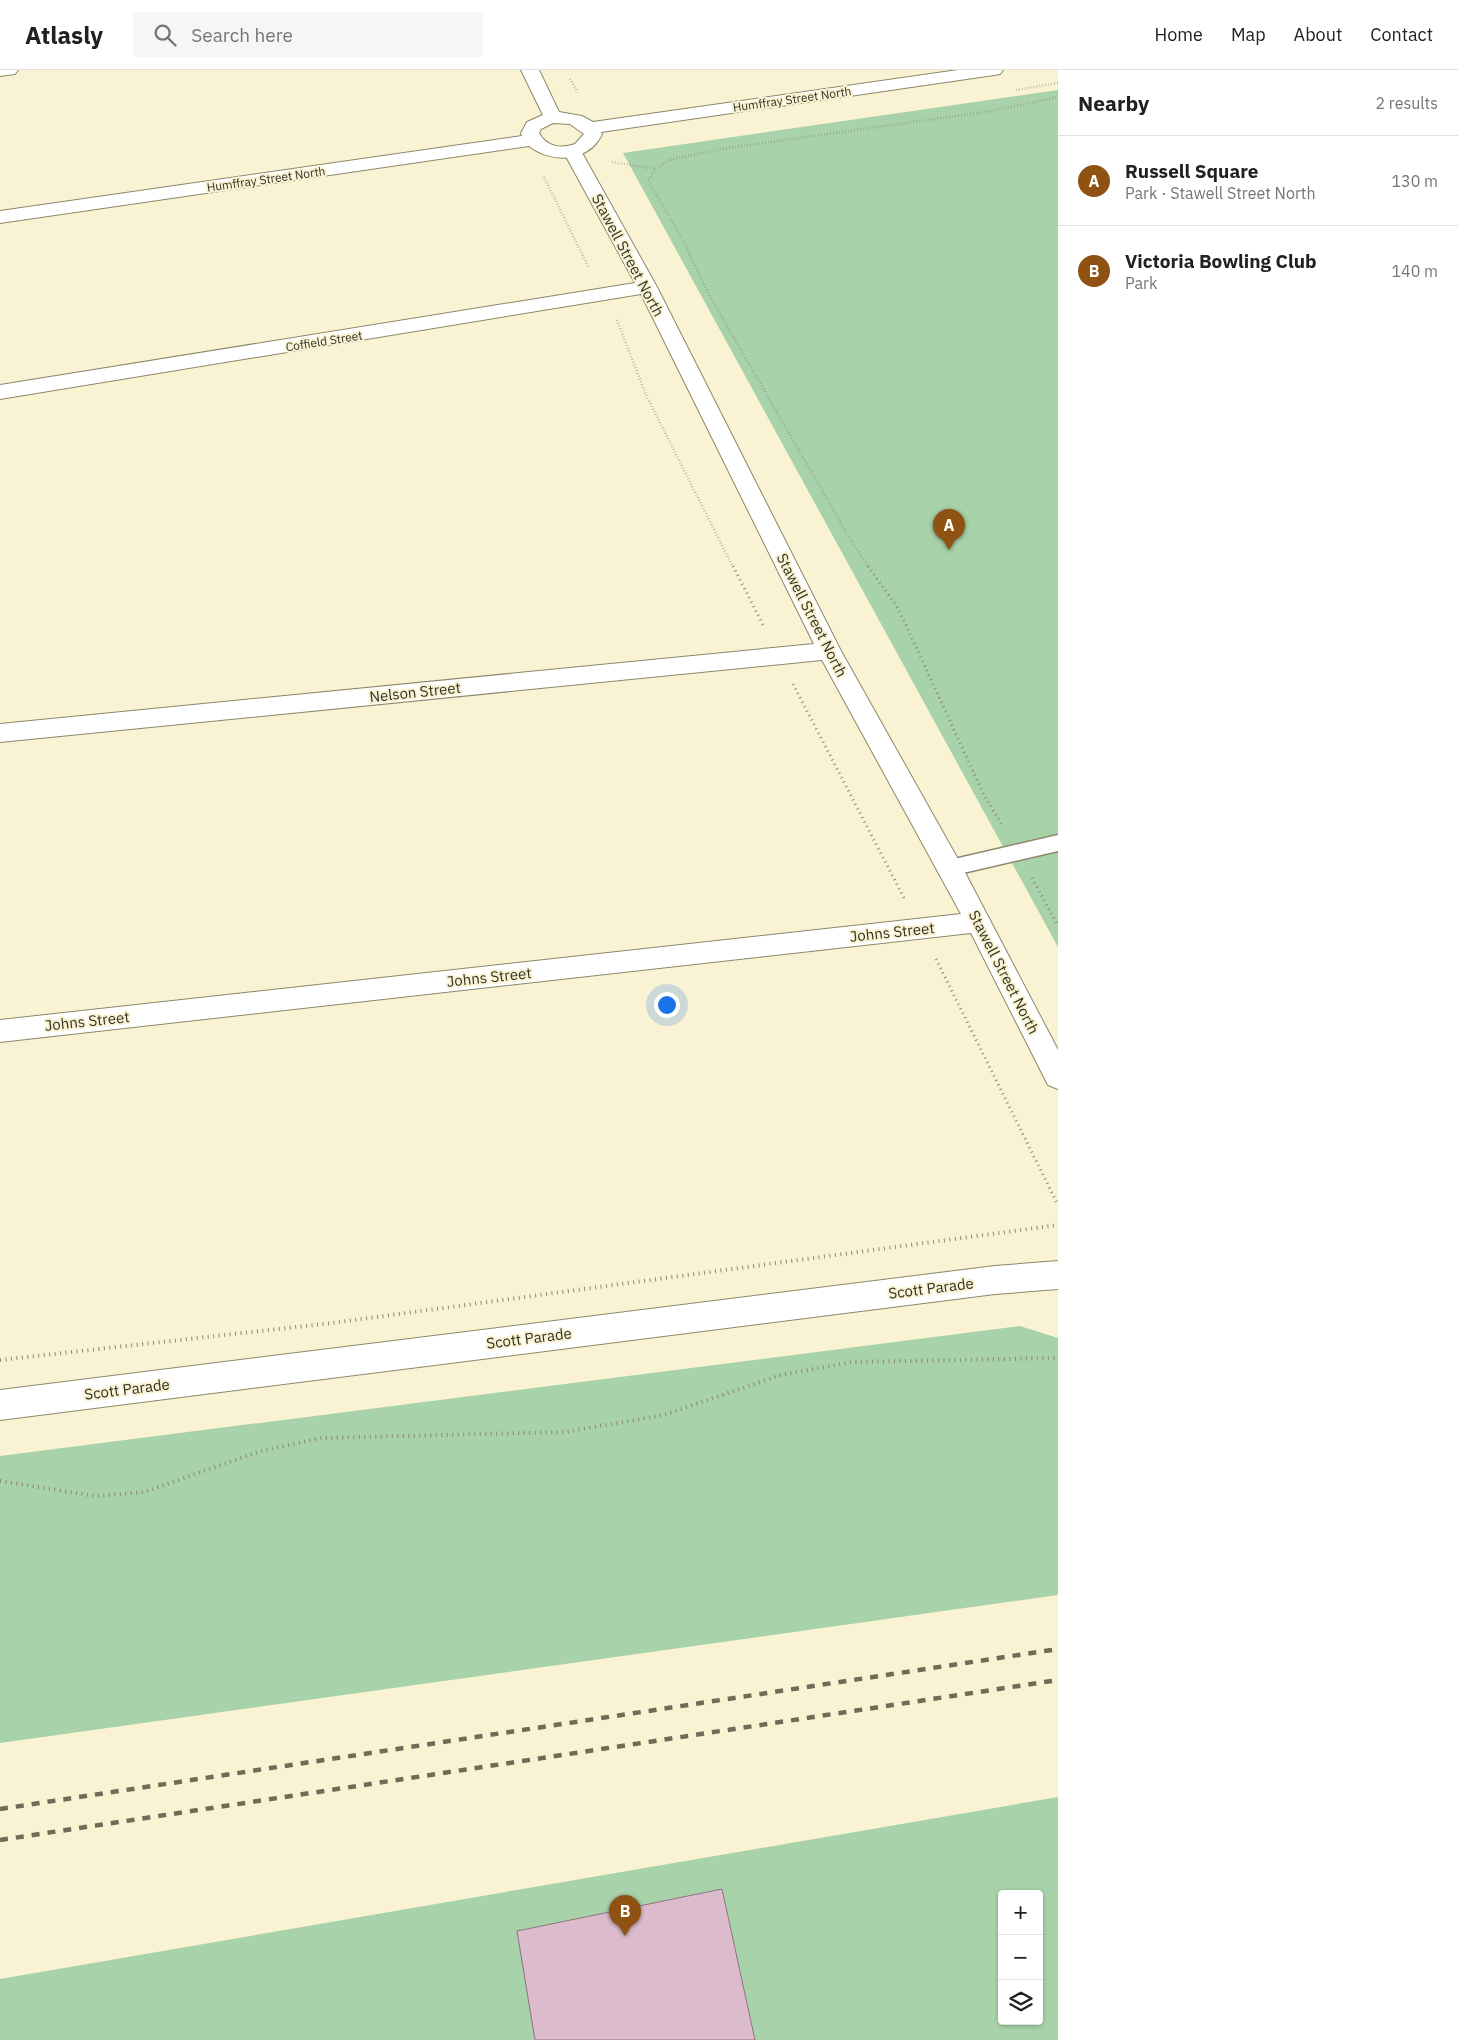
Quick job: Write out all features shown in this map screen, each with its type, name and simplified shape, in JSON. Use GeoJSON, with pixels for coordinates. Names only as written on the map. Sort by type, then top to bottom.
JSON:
{"type":"FeatureCollection","features":[{"type":"Feature","properties":{"kind":"street"},"geometry":{"type":"LineString","coordinates":[[0,71],[9,70]]}},
{"type":"Feature","properties":{"kind":"street"},"geometry":{"type":"LineString","coordinates":[[530,70],[553,118]]}},
{"type":"Feature","properties":{"kind":"street","name":"Humffray Street North"},"geometry":{"type":"LineString","coordinates":[[590,128],[994,70]]}},
{"type":"Feature","properties":{"kind":"street"},"geometry":{"type":"LineString","coordinates":[[553,118],[574,119],[590,128],[593,134],[591,140],[587,145],[572,151],[546,150],[532,140],[530,133],[533,126],[553,118]]}},
{"type":"Feature","properties":{"kind":"street","name":"Humffray Street North"},"geometry":{"type":"LineString","coordinates":[[0,217],[532,140]]}},
{"type":"Feature","properties":{"kind":"street","name":"Stawell Street North"},"geometry":{"type":"LineString","coordinates":[[572,151],[647,287],[829,651],[950,868],[1058,1077]]}},
{"type":"Feature","properties":{"kind":"street","name":"Coffield Street"},"geometry":{"type":"LineString","coordinates":[[0,392],[604,296],[647,287]]}},
{"type":"Feature","properties":{"kind":"street","name":"Nelson Street"},"geometry":{"type":"LineString","coordinates":[[0,733],[829,651]]}},
{"type":"Feature","properties":{"kind":"street","name":"Johns Street"},"geometry":{"type":"LineString","coordinates":[[0,1031],[979,922]]}},
{"type":"Feature","properties":{"kind":"street","name":"Scott Parade"},"geometry":{"type":"LineString","coordinates":[[0,1405],[995,1280],[1058,1275]]}},
{"type":"Feature","properties":{"kind":"lane"},"geometry":{"type":"LineString","coordinates":[[950,868],[1058,843]]}},
{"type":"Feature","properties":{"kind":"path"},"geometry":{"type":"LineString","coordinates":[[570,78],[582,100]]}},
{"type":"Feature","properties":{"kind":"path"},"geometry":{"type":"LineString","coordinates":[[1058,97],[992,111],[721,149],[669,160],[656,169],[648,181],[682,238],[708,293],[853,544],[898,608],[983,793],[1058,926]]}},
{"type":"Feature","properties":{"kind":"path"},"geometry":{"type":"LineString","coordinates":[[610,161],[656,169]]}},
{"type":"Feature","properties":{"kind":"path"},"geometry":{"type":"LineString","coordinates":[[544,176],[614,313],[646,395],[920,929],[1058,1205]]}},
{"type":"Feature","properties":{"kind":"path"},"geometry":{"type":"LineString","coordinates":[[0,1360],[332,1324],[1058,1226]]}},
{"type":"Feature","properties":{"kind":"path"},"geometry":{"type":"LineString","coordinates":[[0,1481],[96,1496],[144,1492],[261,1451],[321,1438],[565,1432],[664,1414],[781,1375],[852,1362],[1058,1358]]}},
{"type":"Feature","properties":{"kind":"green space"},"geometry":{"type":"Polygon","coordinates":[[[1058,90],[1058,947],[623,153],[1058,90]]]}},
{"type":"Feature","properties":{"kind":"green space"},"geometry":{"type":"Polygon","coordinates":[[[1020,1326],[1058,1338],[1058,1595],[0,1743],[0,1456],[1020,1326]]]}},
{"type":"Feature","properties":{"kind":"green space"},"geometry":{"type":"Polygon","coordinates":[[[1058,1797],[1058,2040],[0,2040],[0,1979],[1058,1797]]]}},
{"type":"Feature","properties":{"kind":"building"},"geometry":{"type":"Polygon","coordinates":[[[722,1889],[755,2040],[535,2040],[517,1931],[722,1889]]]}},
{"type":"Feature","properties":{"kind":"railway"},"geometry":{"type":"LineString","coordinates":[[0,1809],[1058,1649]]}},
{"type":"Feature","properties":{"kind":"railway"},"geometry":{"type":"LineString","coordinates":[[0,1840],[1058,1680]]}},
{"type":"Feature","properties":{"kind":"place","name":"Russell Square"},"geometry":{"type":"Point","coordinates":[949,550]}},
{"type":"Feature","properties":{"kind":"place","name":"Victoria Bowling Club"},"geometry":{"type":"Point","coordinates":[625,1936]}}]}
